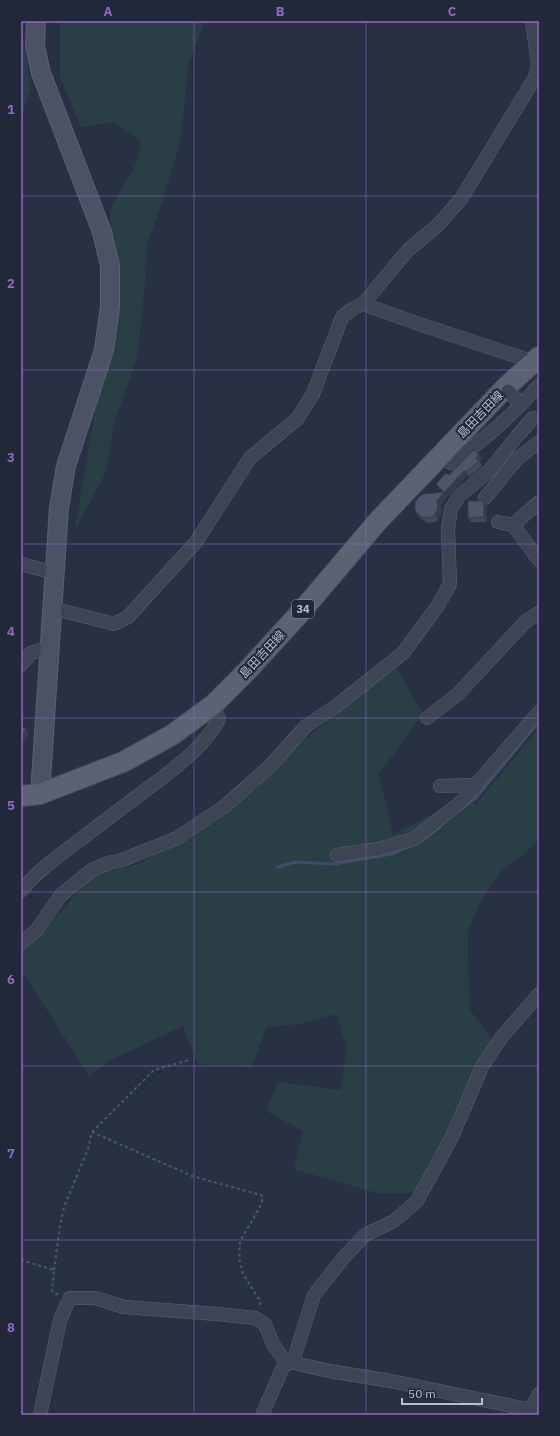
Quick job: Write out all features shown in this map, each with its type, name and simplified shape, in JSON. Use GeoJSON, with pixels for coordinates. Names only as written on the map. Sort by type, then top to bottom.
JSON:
{"type":"FeatureCollection","features":[{"type":"Feature","properties":{"kind":"main road","name":"島田吉田線"},"geometry":{"type":"LineString","coordinates":[[30,795],[123,762],[172,736],[213,706],[300,613],[378,521],[439,457],[524,406],[536,359]]}},
{"type":"Feature","properties":{"kind":"street"},"geometry":{"type":"LineString","coordinates":[[30,795],[49,647],[59,508],[66,466],[104,350],[110,307],[110,266],[102,232],[40,73],[35,46],[36,21]]}},
{"type":"Feature","properties":{"kind":"street"},"geometry":{"type":"LineString","coordinates":[[52,608],[114,624],[128,617],[196,542],[250,458],[297,419],[312,394],[342,317],[352,309],[363,304],[408,250],[437,226],[461,199],[502,129],[536,76],[538,64],[532,21]]}},
{"type":"Feature","properties":{"kind":"street"},"geometry":{"type":"LineString","coordinates":[[363,304],[419,324],[536,359]]}},
{"type":"Feature","properties":{"kind":"street"},"geometry":{"type":"LineString","coordinates":[[21,943],[36,932],[61,895],[92,870],[108,863],[122,860],[177,838],[225,806],[270,766],[306,726],[336,706],[403,653],[437,607],[450,584],[448,529],[450,509],[459,496],[490,470],[518,435],[524,406],[539,385]]}},
{"type":"Feature","properties":{"kind":"street"},"geometry":{"type":"LineString","coordinates":[[484,498],[517,459],[539,442]]}},
{"type":"Feature","properties":{"kind":"street"},"geometry":{"type":"LineString","coordinates":[[513,525],[539,502]]}},
{"type":"Feature","properties":{"kind":"street"},"geometry":{"type":"LineString","coordinates":[[498,522],[513,525],[539,560]]}},
{"type":"Feature","properties":{"kind":"street"},"geometry":{"type":"LineString","coordinates":[[21,564],[55,573]]}},
{"type":"Feature","properties":{"kind":"street"},"geometry":{"type":"LineString","coordinates":[[426,718],[458,694],[526,621],[539,613]]}},
{"type":"Feature","properties":{"kind":"street"},"geometry":{"type":"LineString","coordinates":[[21,665],[31,653],[49,647]]}},
{"type":"Feature","properties":{"kind":"street"},"geometry":{"type":"LineString","coordinates":[[24,882],[176,767],[187,757],[203,742],[220,719],[213,706]]}},
{"type":"Feature","properties":{"kind":"street"},"geometry":{"type":"LineString","coordinates":[[337,855],[379,849],[414,839],[461,802],[539,712]]}},
{"type":"Feature","properties":{"kind":"street"},"geometry":{"type":"LineString","coordinates":[[440,786],[477,785]]}},
{"type":"Feature","properties":{"kind":"street"},"geometry":{"type":"LineString","coordinates":[[262,1415],[283,1367],[294,1358],[314,1296],[345,1256],[365,1235],[394,1221],[417,1201],[452,1137],[482,1067],[501,1038],[539,994]]}},
{"type":"Feature","properties":{"kind":"street"},"geometry":{"type":"LineString","coordinates":[[40,1415],[60,1320],[70,1298],[95,1298],[124,1307],[255,1318],[265,1324],[273,1344],[282,1357],[290,1362],[329,1372],[392,1381],[530,1413],[539,1394]]}},
{"type":"Feature","properties":{"kind":"path"},"geometry":{"type":"LineString","coordinates":[[70,1298],[52,1292],[54,1270],[64,1207],[88,1149],[92,1132],[154,1070],[189,1060]]}},
{"type":"Feature","properties":{"kind":"path"},"geometry":{"type":"LineString","coordinates":[[92,1132],[192,1176],[261,1195],[263,1197],[260,1208],[240,1241],[239,1258],[242,1274],[259,1299],[265,1324]]}},
{"type":"Feature","properties":{"kind":"path"},"geometry":{"type":"LineString","coordinates":[[21,1260],[54,1270]]}},
{"type":"Feature","properties":{"kind":"green space"},"geometry":{"type":"Polygon","coordinates":[[[60,21],[205,21],[188,66],[181,138],[163,199],[147,244],[144,295],[137,358],[115,420],[105,474],[75,530],[115,292],[110,209],[137,162],[141,141],[113,122],[81,127],[60,77],[60,21]]]}},
{"type":"Feature","properties":{"kind":"green space"},"geometry":{"type":"Polygon","coordinates":[[[21,25],[31,88],[21,117],[21,25]]]}},
{"type":"Feature","properties":{"kind":"green space"},"geometry":{"type":"Polygon","coordinates":[[[396,667],[423,714],[379,774],[393,835],[460,799],[476,804],[539,728],[539,839],[521,856],[502,870],[477,908],[468,932],[469,1009],[493,1039],[457,1114],[414,1193],[381,1194],[294,1169],[303,1131],[266,1111],[278,1082],[341,1090],[347,1047],[336,1014],[299,1024],[267,1027],[252,1067],[198,1064],[183,1026],[109,1061],[89,1075],[21,970],[21,949],[45,929],[94,874],[139,864],[219,818],[300,743],[396,667]]]}},
{"type":"Feature","properties":{"kind":"building"},"geometry":{"type":"Polygon","coordinates":[[[474,450],[479,454],[476,458],[479,461],[466,472],[464,471],[437,500],[438,508],[435,515],[424,518],[417,514],[415,510],[415,502],[420,496],[423,494],[444,492],[436,484],[446,473],[449,475],[474,450]]]}},
{"type":"Feature","properties":{"kind":"building"},"geometry":{"type":"Polygon","coordinates":[[[468,501],[484,501],[484,517],[468,518],[468,501]]]}},
{"type":"Feature","properties":{"kind":"building"},"geometry":{"type":"Polygon","coordinates":[[[21,726],[26,729],[21,736],[21,726]]]}},
{"type":"Feature","properties":{"kind":"waterway"},"geometry":{"type":"LineString","coordinates":[[464,807],[476,798],[537,724]]}},
{"type":"Feature","properties":{"kind":"waterway"},"geometry":{"type":"LineString","coordinates":[[422,840],[440,827]]}},
{"type":"Feature","properties":{"kind":"waterway"},"geometry":{"type":"LineString","coordinates":[[277,867],[296,862],[334,864],[392,854],[408,847]]}}]}
